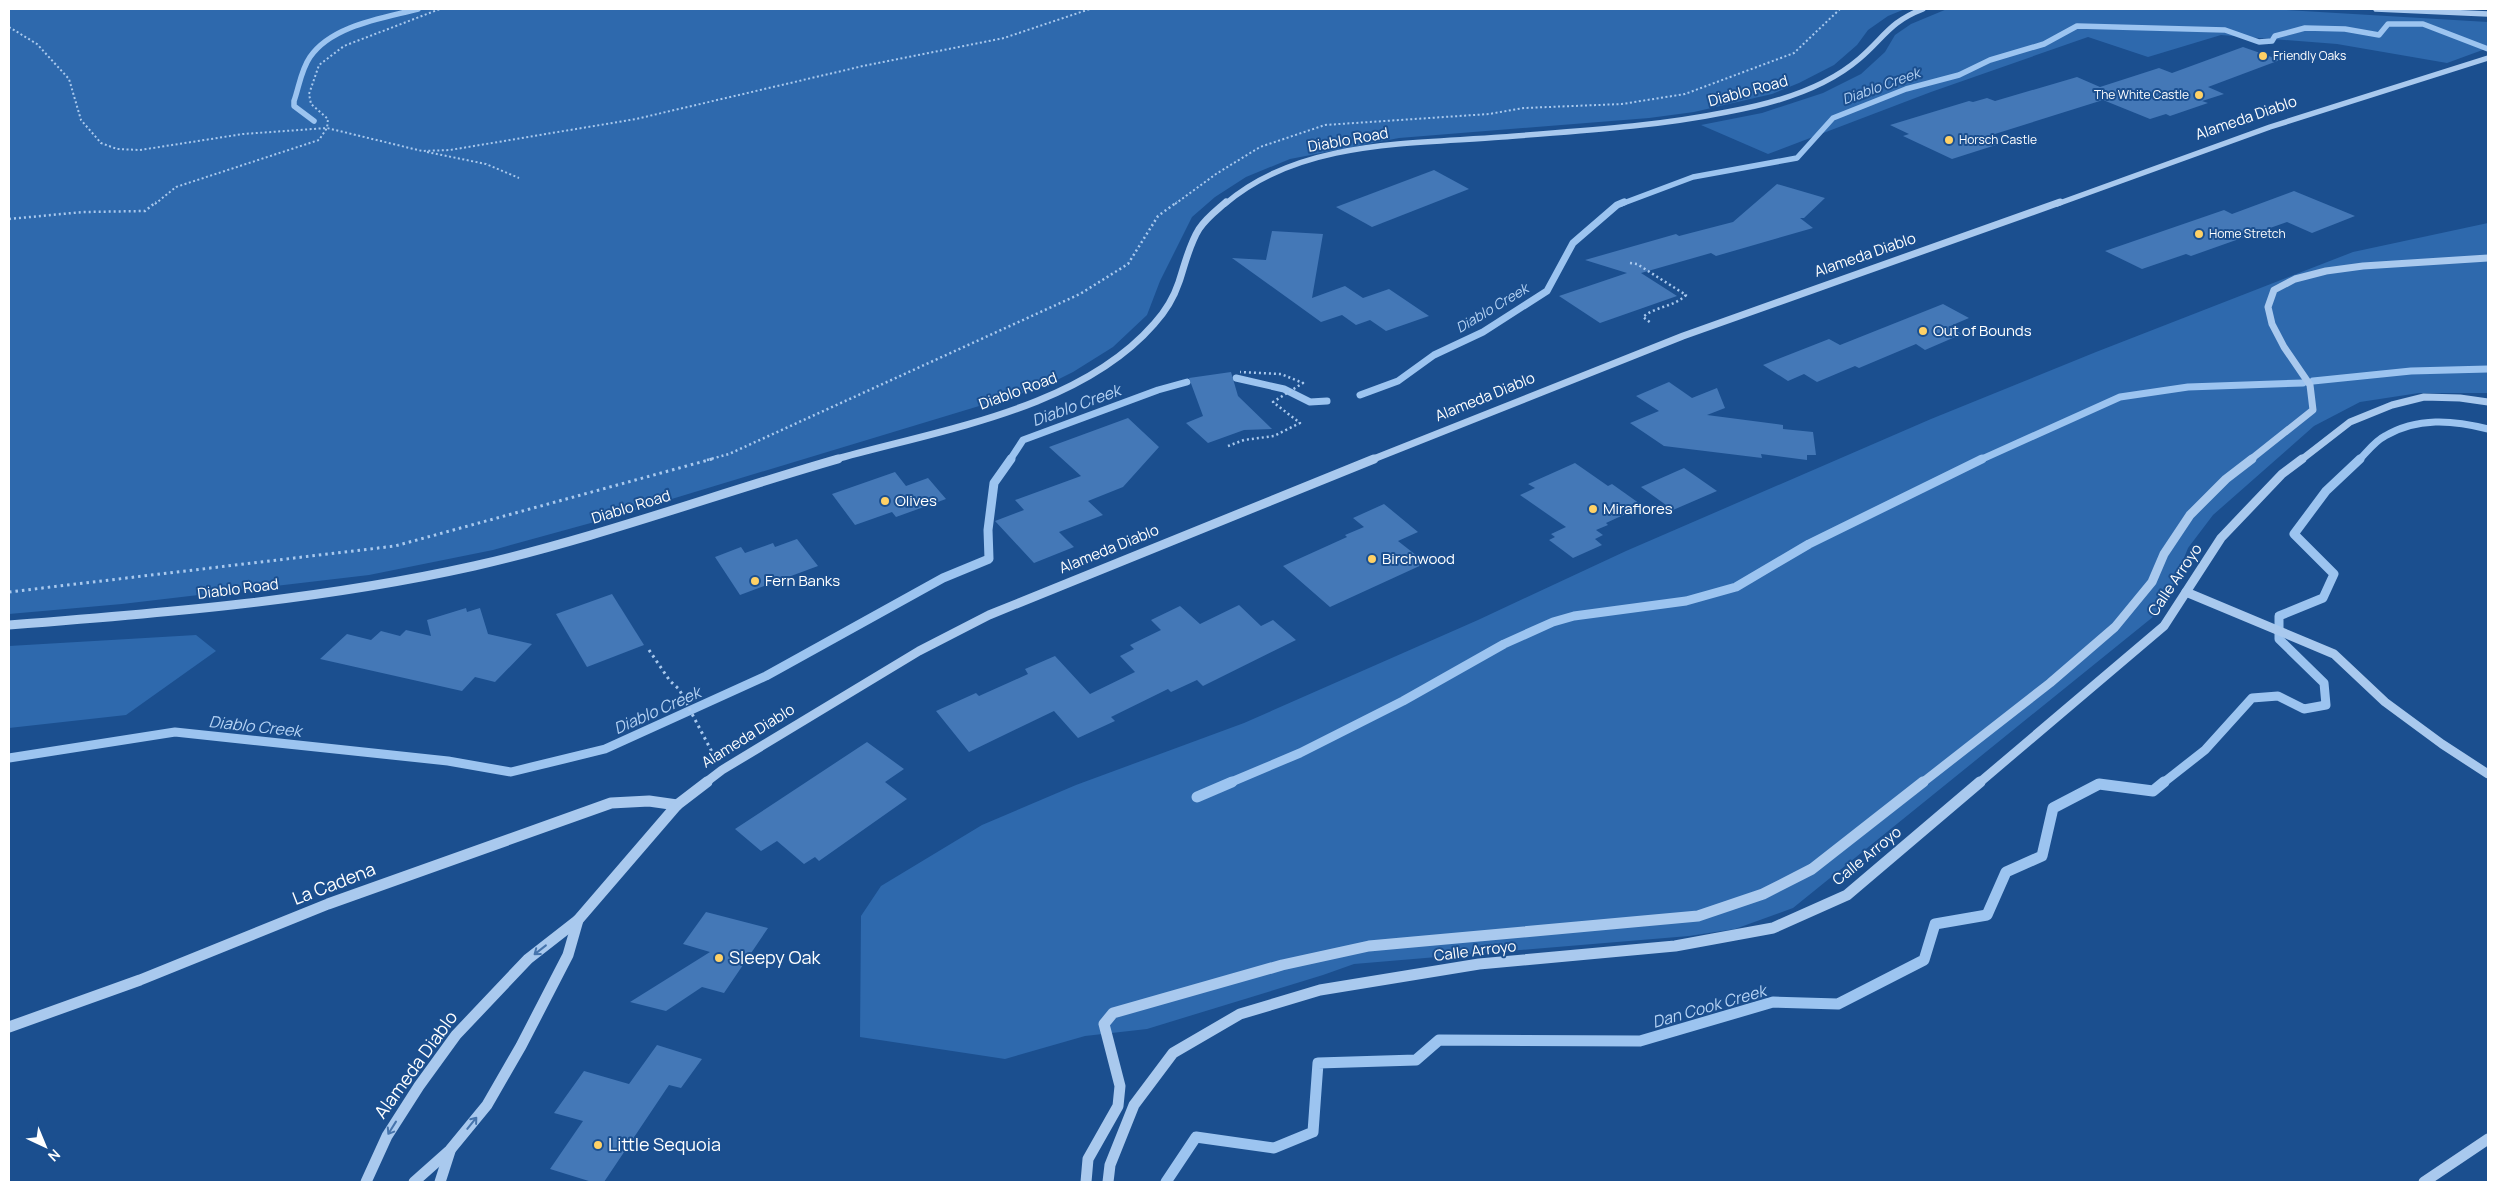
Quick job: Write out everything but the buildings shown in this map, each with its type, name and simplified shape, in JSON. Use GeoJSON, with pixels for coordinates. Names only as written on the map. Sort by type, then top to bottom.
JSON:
{"type":"FeatureCollection","features":[{"type":"Feature","properties":{"kind":"street","name":"Diablo Road"},"geometry":{"type":"LineString","coordinates":[[9,625],[67,622],[254,602],[429,575],[586,536],[824,462],[1006,412],[1066,388],[1096,372],[1129,349],[1146,331],[1174,294],[1190,248],[1202,224],[1225,201],[1262,178],[1301,163],[1372,149],[1652,124],[1694,119],[1757,106],[1789,96],[1836,76],[1866,55],[1888,26],[1901,17],[1923,9]]}},
{"type":"Feature","properties":{"kind":"street"},"geometry":{"type":"LineString","coordinates":[[2376,9],[2488,14]]}},
{"type":"Feature","properties":{"kind":"street","name":"Alameda Diablo"},"geometry":{"type":"LineString","coordinates":[[366,1182],[387,1136],[419,1086],[456,1035],[528,959],[578,920],[677,805],[722,770],[919,651],[998,612],[1410,444],[1682,336],[1936,247],[2270,126],[2487,58]]}},
{"type":"Feature","properties":{"kind":"street"},"geometry":{"type":"LineString","coordinates":[[1086,1182],[1088,1158],[1118,1106],[1120,1086],[1104,1024],[1113,1013],[1282,965],[1369,946],[1698,916],[1763,894],[1812,868],[2050,683],[2115,627],[2152,582],[2164,554],[2190,515],[2226,479],[2313,410],[2311,386],[2282,345],[2272,324],[2267,305],[2274,290],[2294,279],[2340,268],[2488,258]]}},
{"type":"Feature","properties":{"kind":"street","name":"Calle Arroyo"},"geometry":{"type":"LineString","coordinates":[[1108,1182],[1110,1165],[1134,1105],[1173,1053],[1240,1014],[1320,990],[1479,964],[1675,946],[1772,928],[1847,895],[2164,626],[2221,538],[2282,474],[2350,422],[2392,405],[2424,397],[2460,398],[2488,402]]}},
{"type":"Feature","properties":{"kind":"street"},"geometry":{"type":"LineString","coordinates":[[2186,592],[2334,654],[2384,702],[2442,744],[2488,774]]}},
{"type":"Feature","properties":{"kind":"street","name":"La Cadena"},"geometry":{"type":"LineString","coordinates":[[9,1027],[140,980],[328,904],[611,803],[649,801],[677,805]]}},
{"type":"Feature","properties":{"kind":"street","name":"Alameda Diablo"},"geometry":{"type":"LineString","coordinates":[[414,1182],[450,1150],[487,1105],[521,1046],[568,955],[578,920]]}},
{"type":"Feature","properties":{"kind":"street"},"geometry":{"type":"LineString","coordinates":[[2424,1182],[2488,1139]]}},
{"type":"Feature","properties":{"kind":"street","name":"Alameda Diablo"},"geometry":{"type":"LineString","coordinates":[[440,1182],[450,1150]]}},
{"type":"Feature","properties":{"kind":"path"},"geometry":{"type":"LineString","coordinates":[[9,219],[83,212],[145,211],[176,187],[228,168],[285,153],[319,140],[327,128],[328,119],[311,104],[309,94],[319,65],[344,46],[440,9]]}},
{"type":"Feature","properties":{"kind":"path"},"geometry":{"type":"LineString","coordinates":[[422,151],[467,148],[636,119],[863,66],[1004,38],[1090,9]]}},
{"type":"Feature","properties":{"kind":"path"},"geometry":{"type":"LineString","coordinates":[[9,592],[395,546],[640,477],[730,454],[1080,294],[1128,264],[1158,216],[1216,174],[1260,147],[1326,125],[1489,114],[1524,108],[1622,104],[1657,100],[1685,94],[1794,53],[1836,15],[1840,9]]}},
{"type":"Feature","properties":{"kind":"path"},"geometry":{"type":"LineString","coordinates":[[9,27],[37,44],[70,79],[81,120],[101,143],[117,149],[140,150],[192,144],[243,134],[327,128],[477,162],[500,171],[508,171],[519,178]]}},
{"type":"Feature","properties":{"kind":"path"},"geometry":{"type":"LineString","coordinates":[[1630,263],[1637,264],[1686,295],[1674,304],[1654,308],[1648,312],[1643,317],[1650,323]]}},
{"type":"Feature","properties":{"kind":"path"},"geometry":{"type":"LineString","coordinates":[[1228,446],[1244,440],[1274,436],[1300,423],[1273,402],[1303,383],[1289,375],[1240,372]]}},
{"type":"Feature","properties":{"kind":"path"},"geometry":{"type":"LineString","coordinates":[[649,650],[670,681],[679,689],[709,747]]}},
{"type":"Feature","properties":{"kind":"shaded area"},"geometry":{"type":"Polygon","coordinates":[[[9,9],[1905,9],[1888,16],[1868,30],[1857,45],[1834,65],[1772,94],[1694,112],[1649,118],[1399,138],[1290,159],[1246,177],[1215,197],[1192,217],[1160,281],[1147,315],[1113,347],[1073,372],[1045,386],[609,518],[493,550],[369,575],[122,604],[9,614],[9,9]]]}},
{"type":"Feature","properties":{"kind":"shaded area"},"geometry":{"type":"Polygon","coordinates":[[[1947,9],[2270,9],[2488,22],[2488,48],[2447,63],[2337,44],[2221,35],[2148,57],[2088,37],[1931,92],[1768,154],[1701,125],[1762,113],[1823,93],[1861,74],[1885,52],[1895,35],[1911,24],[1947,9]]]}},
{"type":"Feature","properties":{"kind":"shaded area"},"geometry":{"type":"Polygon","coordinates":[[[2488,223],[2488,393],[2419,393],[2360,402],[2314,426],[2213,515],[2188,548],[2164,608],[1793,908],[1735,929],[1689,936],[1354,964],[1147,1029],[1085,1036],[1005,1059],[860,1037],[861,916],[881,886],[982,825],[1076,785],[1244,723],[1478,620],[1626,551],[1931,419],[2096,352],[2353,252],[2488,223]]]}},
{"type":"Feature","properties":{"kind":"shaded area"},"geometry":{"type":"Polygon","coordinates":[[[196,635],[216,651],[126,715],[9,728],[9,646],[196,635]]]}},
{"type":"Feature","properties":{"kind":"waterway"},"geometry":{"type":"LineString","coordinates":[[314,121],[294,106],[294,101],[304,67],[320,46],[331,37],[360,24],[418,9]]}},
{"type":"Feature","properties":{"kind":"waterway","name":"Diablo Creek"},"geometry":{"type":"LineString","coordinates":[[1621,204],[1693,177],[1797,158],[1833,118],[1906,89],[1959,75],[1990,60],[2044,44],[2077,26],[2225,30],[2259,42],[2272,41],[2275,36],[2305,28],[2345,29],[2379,35],[2388,24],[2423,24],[2488,49]]}},
{"type":"Feature","properties":{"kind":"waterway","name":"Diablo Creek"},"geometry":{"type":"LineString","coordinates":[[1360,395],[1398,381],[1434,355],[1483,332],[1547,291],[1573,243],[1617,205],[1624,202]]}},
{"type":"Feature","properties":{"kind":"waterway"},"geometry":{"type":"LineString","coordinates":[[2313,381],[2411,371],[2488,369]]}},
{"type":"Feature","properties":{"kind":"waterway","name":"Diablo Creek"},"geometry":{"type":"LineString","coordinates":[[1236,378],[1284,389],[1310,402],[1327,401]]}},
{"type":"Feature","properties":{"kind":"waterway","name":"Diablo Creek"},"geometry":{"type":"LineString","coordinates":[[1010,460],[1023,440],[1158,390],[1187,382]]}},
{"type":"Feature","properties":{"kind":"waterway"},"geometry":{"type":"LineString","coordinates":[[1980,460],[2120,397],[2188,387],[2303,383]]}},
{"type":"Feature","properties":{"kind":"waterway","name":"Dan Cook Creek"},"geometry":{"type":"LineString","coordinates":[[2359,460],[2381,438],[2397,430],[2422,423],[2448,422],[2488,429]]}},
{"type":"Feature","properties":{"kind":"waterway","name":"Diablo Creek"},"geometry":{"type":"LineString","coordinates":[[9,758],[175,732],[448,761],[511,772],[605,749],[766,676],[943,578],[989,559],[988,530],[994,483],[1011,459]]}},
{"type":"Feature","properties":{"kind":"waterway"},"geometry":{"type":"LineString","coordinates":[[1229,783],[1300,753],[1403,701],[1504,644],[1553,622],[1574,616],[1686,601],[1736,587],[1809,544],[1982,459]]}},
{"type":"Feature","properties":{"kind":"waterway","name":"Dan Cook Creek"},"geometry":{"type":"LineString","coordinates":[[2163,783],[2205,750],[2252,698],[2278,696],[2304,709],[2326,705],[2324,683],[2279,639],[2279,616],[2323,598],[2334,574],[2294,534],[2326,491],[2359,460]]}},
{"type":"Feature","properties":{"kind":"waterway"},"geometry":{"type":"LineString","coordinates":[[1197,797],[1232,782]]}},
{"type":"Feature","properties":{"kind":"waterway","name":"Dan Cook Creek"},"geometry":{"type":"LineString","coordinates":[[1166,1182],[1196,1137],[1274,1148],[1313,1132],[1318,1063],[1416,1060],[1439,1040],[1640,1041],[1773,1002],[1838,1004],[1924,960],[1935,924],[1987,915],[2006,872],[2042,856],[2053,808],[2099,784],[2153,791],[2164,782]]}},
{"type":"Feature","properties":{"kind":"place","name":"Friendly Oaks"},"geometry":{"type":"Point","coordinates":[2263,56]}},
{"type":"Feature","properties":{"kind":"place","name":"The White Castle"},"geometry":{"type":"Point","coordinates":[2199,95]}},
{"type":"Feature","properties":{"kind":"place","name":"Horsch Castle"},"geometry":{"type":"Point","coordinates":[1949,140]}},
{"type":"Feature","properties":{"kind":"place","name":"Home Stretch"},"geometry":{"type":"Point","coordinates":[2199,234]}},
{"type":"Feature","properties":{"kind":"place","name":"Out of Bounds"},"geometry":{"type":"Point","coordinates":[1923,331]}},
{"type":"Feature","properties":{"kind":"place","name":"Olives"},"geometry":{"type":"Point","coordinates":[885,501]}},
{"type":"Feature","properties":{"kind":"place","name":"Miraflores"},"geometry":{"type":"Point","coordinates":[1593,509]}},
{"type":"Feature","properties":{"kind":"place","name":"Birchwood"},"geometry":{"type":"Point","coordinates":[1372,559]}},
{"type":"Feature","properties":{"kind":"place","name":"Fern Banks"},"geometry":{"type":"Point","coordinates":[755,581]}},
{"type":"Feature","properties":{"kind":"place","name":"Sleepy Oak"},"geometry":{"type":"Point","coordinates":[719,958]}},
{"type":"Feature","properties":{"kind":"place","name":"Little Sequoia"},"geometry":{"type":"Point","coordinates":[598,1145]}}]}
